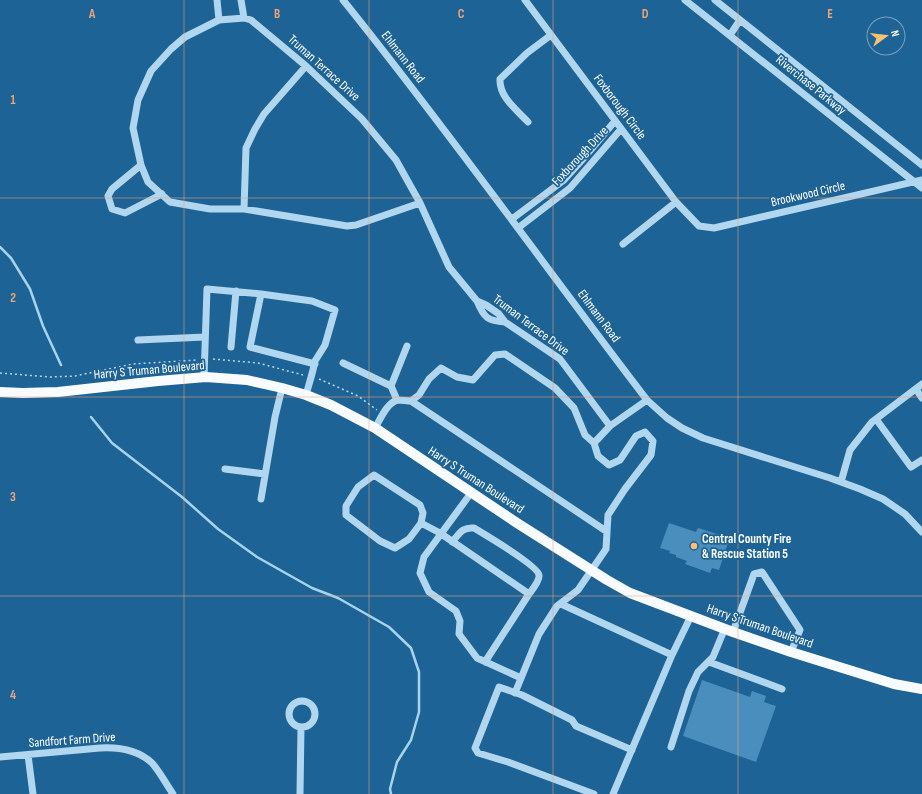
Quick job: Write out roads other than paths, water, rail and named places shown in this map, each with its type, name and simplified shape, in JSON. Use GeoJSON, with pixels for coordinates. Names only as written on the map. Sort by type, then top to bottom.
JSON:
{"type":"FeatureCollection","features":[{"type":"Feature","properties":{"kind":"main road","name":"Harry S Truman Boulevard"},"geometry":{"type":"LineString","coordinates":[[0,392],[58,392],[158,381],[204,378],[246,380],[306,395],[331,405],[375,428],[471,493],[591,570],[630,593],[791,652],[894,684],[922,689]]}},
{"type":"Feature","properties":{"kind":"street"},"geometry":{"type":"LineString","coordinates":[[218,0],[219,20]]}},
{"type":"Feature","properties":{"kind":"street"},"geometry":{"type":"LineString","coordinates":[[241,0],[244,18],[219,20],[185,38],[171,49],[151,71],[138,100],[133,128],[141,165],[148,182],[170,202],[210,209],[244,209],[347,226],[356,225],[420,203]]}},
{"type":"Feature","properties":{"kind":"street","name":"Ehlmann Road"},"geometry":{"type":"LineString","coordinates":[[343,0],[512,219],[647,400],[667,418],[682,428],[703,438],[841,482],[883,499],[905,514],[922,532]]}},
{"type":"Feature","properties":{"kind":"street","name":"Foxborough Circle"},"geometry":{"type":"LineString","coordinates":[[525,0],[676,202],[699,226]]}},
{"type":"Feature","properties":{"kind":"street","name":"Riverchase Parkway"},"geometry":{"type":"LineString","coordinates":[[686,0],[922,188]]}},
{"type":"Feature","properties":{"kind":"street","name":"Riverchase Parkway"},"geometry":{"type":"LineString","coordinates":[[715,0],[922,166]]}},
{"type":"Feature","properties":{"kind":"street","name":"Truman Terrace Drive"},"geometry":{"type":"LineString","coordinates":[[244,18],[250,20],[306,66],[362,119],[396,160],[420,203],[449,267],[478,301],[499,314],[505,322],[560,359],[610,426]]}},
{"type":"Feature","properties":{"kind":"street"},"geometry":{"type":"LineString","coordinates":[[730,35],[740,20]]}},
{"type":"Feature","properties":{"kind":"street"},"geometry":{"type":"LineString","coordinates":[[528,122],[507,100],[501,91],[500,80],[527,53],[550,35]]}},
{"type":"Feature","properties":{"kind":"street"},"geometry":{"type":"LineString","coordinates":[[244,209],[246,148],[264,114],[306,66]]}},
{"type":"Feature","properties":{"kind":"street","name":"Foxborough Drive"},"geometry":{"type":"LineString","coordinates":[[512,219],[564,180],[615,121]]}},
{"type":"Feature","properties":{"kind":"street","name":"Foxborough Drive"},"geometry":{"type":"LineString","coordinates":[[518,228],[570,188],[621,129]]}},
{"type":"Feature","properties":{"kind":"street"},"geometry":{"type":"LineString","coordinates":[[141,165],[112,189],[108,196],[112,209],[125,213],[162,194]]}},
{"type":"Feature","properties":{"kind":"street","name":"Brookwood Circle"},"geometry":{"type":"LineString","coordinates":[[699,226],[714,228],[922,180]]}},
{"type":"Feature","properties":{"kind":"street"},"geometry":{"type":"LineString","coordinates":[[623,244],[676,202]]}},
{"type":"Feature","properties":{"kind":"street"},"geometry":{"type":"LineString","coordinates":[[204,378],[207,289],[236,291],[312,301],[335,310],[325,345],[315,364],[306,395]]}},
{"type":"Feature","properties":{"kind":"street"},"geometry":{"type":"LineString","coordinates":[[231,347],[236,291]]}},
{"type":"Feature","properties":{"kind":"street"},"geometry":{"type":"LineString","coordinates":[[261,294],[250,347],[315,364]]}},
{"type":"Feature","properties":{"kind":"street"},"geometry":{"type":"LineString","coordinates":[[138,340],[205,337]]}},
{"type":"Feature","properties":{"kind":"street"},"geometry":{"type":"LineString","coordinates":[[391,386],[407,346]]}},
{"type":"Feature","properties":{"kind":"street"},"geometry":{"type":"LineString","coordinates":[[411,401],[419,395],[428,379],[441,368],[457,377],[473,380],[495,355],[505,354],[555,388],[574,408],[585,435],[594,442],[598,456],[609,465],[620,460],[636,436],[645,432],[652,441],[651,455],[625,489],[608,515],[606,549],[578,590],[558,606],[539,634],[515,693]]}},
{"type":"Feature","properties":{"kind":"street"},"geometry":{"type":"LineString","coordinates":[[343,363],[391,386],[397,400]]}},
{"type":"Feature","properties":{"kind":"street"},"geometry":{"type":"LineString","coordinates":[[841,482],[850,450],[872,422],[919,386],[922,398]]}},
{"type":"Feature","properties":{"kind":"street"},"geometry":{"type":"LineString","coordinates":[[261,499],[275,417],[282,388]]}},
{"type":"Feature","properties":{"kind":"street"},"geometry":{"type":"LineString","coordinates":[[375,428],[385,411],[397,400],[411,401],[606,531]]}},
{"type":"Feature","properties":{"kind":"street"},"geometry":{"type":"LineString","coordinates":[[594,442],[610,426],[647,400]]}},
{"type":"Feature","properties":{"kind":"street"},"geometry":{"type":"LineString","coordinates":[[876,419],[911,468],[922,460]]}},
{"type":"Feature","properties":{"kind":"street"},"geometry":{"type":"LineString","coordinates":[[225,469],[265,474]]}},
{"type":"Feature","properties":{"kind":"street"},"geometry":{"type":"LineString","coordinates":[[374,475],[420,504],[423,513],[421,524],[409,539],[395,548],[380,541],[346,515],[346,506],[358,487],[374,475]]}},
{"type":"Feature","properties":{"kind":"street"},"geometry":{"type":"LineString","coordinates":[[471,493],[440,533],[424,557],[420,573],[429,592],[456,611],[460,621],[459,634],[477,658],[521,678]]}},
{"type":"Feature","properties":{"kind":"street"},"geometry":{"type":"LineString","coordinates":[[421,524],[440,533],[529,594]]}},
{"type":"Feature","properties":{"kind":"street"},"geometry":{"type":"LineString","coordinates":[[452,542],[461,531],[467,528],[474,528],[525,561],[539,574],[539,578],[485,662]]}},
{"type":"Feature","properties":{"kind":"street"},"geometry":{"type":"LineString","coordinates":[[671,747],[689,691],[698,672],[713,657],[729,630],[754,574],[762,572],[800,630],[791,652]]}},
{"type":"Feature","properties":{"kind":"street"},"geometry":{"type":"LineString","coordinates":[[561,604],[672,655]]}},
{"type":"Feature","properties":{"kind":"street"},"geometry":{"type":"LineString","coordinates":[[613,794],[672,655],[691,616]]}},
{"type":"Feature","properties":{"kind":"street"},"geometry":{"type":"LineString","coordinates":[[708,662],[782,689]]}},
{"type":"Feature","properties":{"kind":"street"},"geometry":{"type":"LineString","coordinates":[[594,794],[508,762],[478,753],[476,748],[499,688],[515,693],[572,720],[576,726],[632,750]]}},
{"type":"Feature","properties":{"kind":"street"},"geometry":{"type":"LineString","coordinates":[[300,794],[301,727]]}},
{"type":"Feature","properties":{"kind":"street","name":"Sandfort Farm Drive"},"geometry":{"type":"LineString","coordinates":[[0,757],[110,747],[125,749],[140,755],[152,763],[173,794]]}},
{"type":"Feature","properties":{"kind":"street"},"geometry":{"type":"LineString","coordinates":[[28,755],[33,794]]}},
{"type":"Feature","properties":{"kind":"waterway"},"geometry":{"type":"LineString","coordinates":[[0,247],[11,258],[30,289],[43,326],[61,365]]}},
{"type":"Feature","properties":{"kind":"waterway"},"geometry":{"type":"LineString","coordinates":[[91,417],[112,443],[182,497],[218,529],[257,557],[312,588],[338,598],[389,627],[411,648],[419,672],[419,712],[411,740],[397,762],[390,789],[391,794]]}},
{"type":"Feature","properties":{"kind":"place","name":"Central County Fire & Rescue Station 5"},"geometry":{"type":"Point","coordinates":[694,546]}}]}
